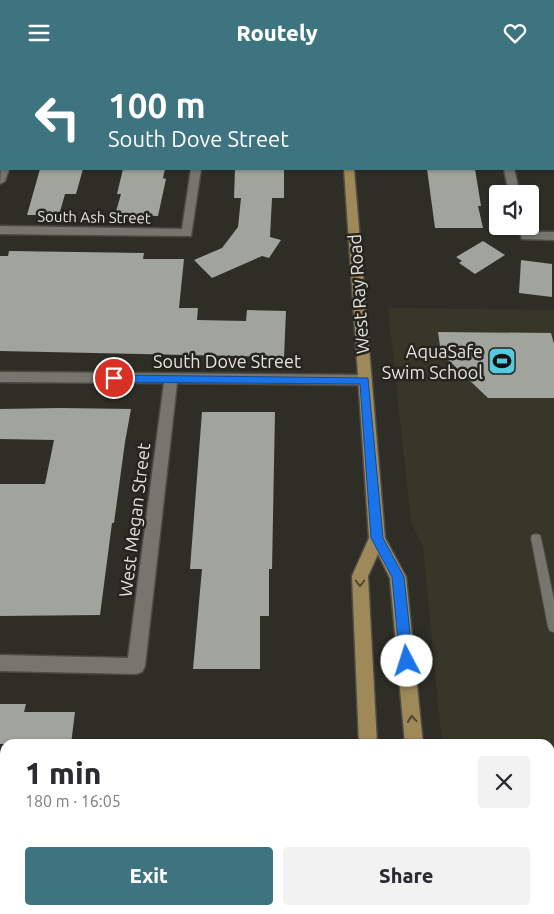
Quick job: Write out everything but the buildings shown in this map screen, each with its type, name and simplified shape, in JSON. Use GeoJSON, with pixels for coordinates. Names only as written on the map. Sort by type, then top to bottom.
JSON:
{"type":"FeatureCollection","features":[{"type":"Feature","properties":{"kind":"main road","name":"West Ray Road"},"geometry":{"type":"LineString","coordinates":[[350,170],[364,381],[377,538],[398,577],[414,739]]}},
{"type":"Feature","properties":{"kind":"main road","name":"West Ray Road"},"geometry":{"type":"LineString","coordinates":[[368,739],[360,576],[377,538]]}},
{"type":"Feature","properties":{"kind":"street","name":"South Ash Street"},"geometry":{"type":"LineString","coordinates":[[0,230],[187,233],[196,170]]}},
{"type":"Feature","properties":{"kind":"street"},"geometry":{"type":"LineString","coordinates":[[508,170],[512,185]]}},
{"type":"Feature","properties":{"kind":"street"},"geometry":{"type":"LineString","coordinates":[[539,233],[554,236]]}},
{"type":"Feature","properties":{"kind":"street","name":"South Dove Street"},"geometry":{"type":"LineString","coordinates":[[0,377],[364,381]]}},
{"type":"Feature","properties":{"kind":"street","name":"West Megan Street"},"geometry":{"type":"LineString","coordinates":[[0,663],[136,666],[171,379]]}},
{"type":"Feature","properties":{"kind":"lane"},"geometry":{"type":"LineString","coordinates":[[536,538],[549,571],[554,627]]}},
{"type":"Feature","properties":{"kind":"shaded area"},"geometry":{"type":"Polygon","coordinates":[[[388,308],[554,310],[554,739],[442,739],[423,547],[411,522],[388,308]]]}},
{"type":"Feature","properties":{"kind":"place","name":"AquaSafe Swim School"},"geometry":{"type":"Point","coordinates":[502,361]}},
{"type":"Feature","properties":{"kind":"route"},"geometry":{"type":"LineString","coordinates":[[114,378],[364,381],[377,538],[398,577],[407,661]]}}]}
